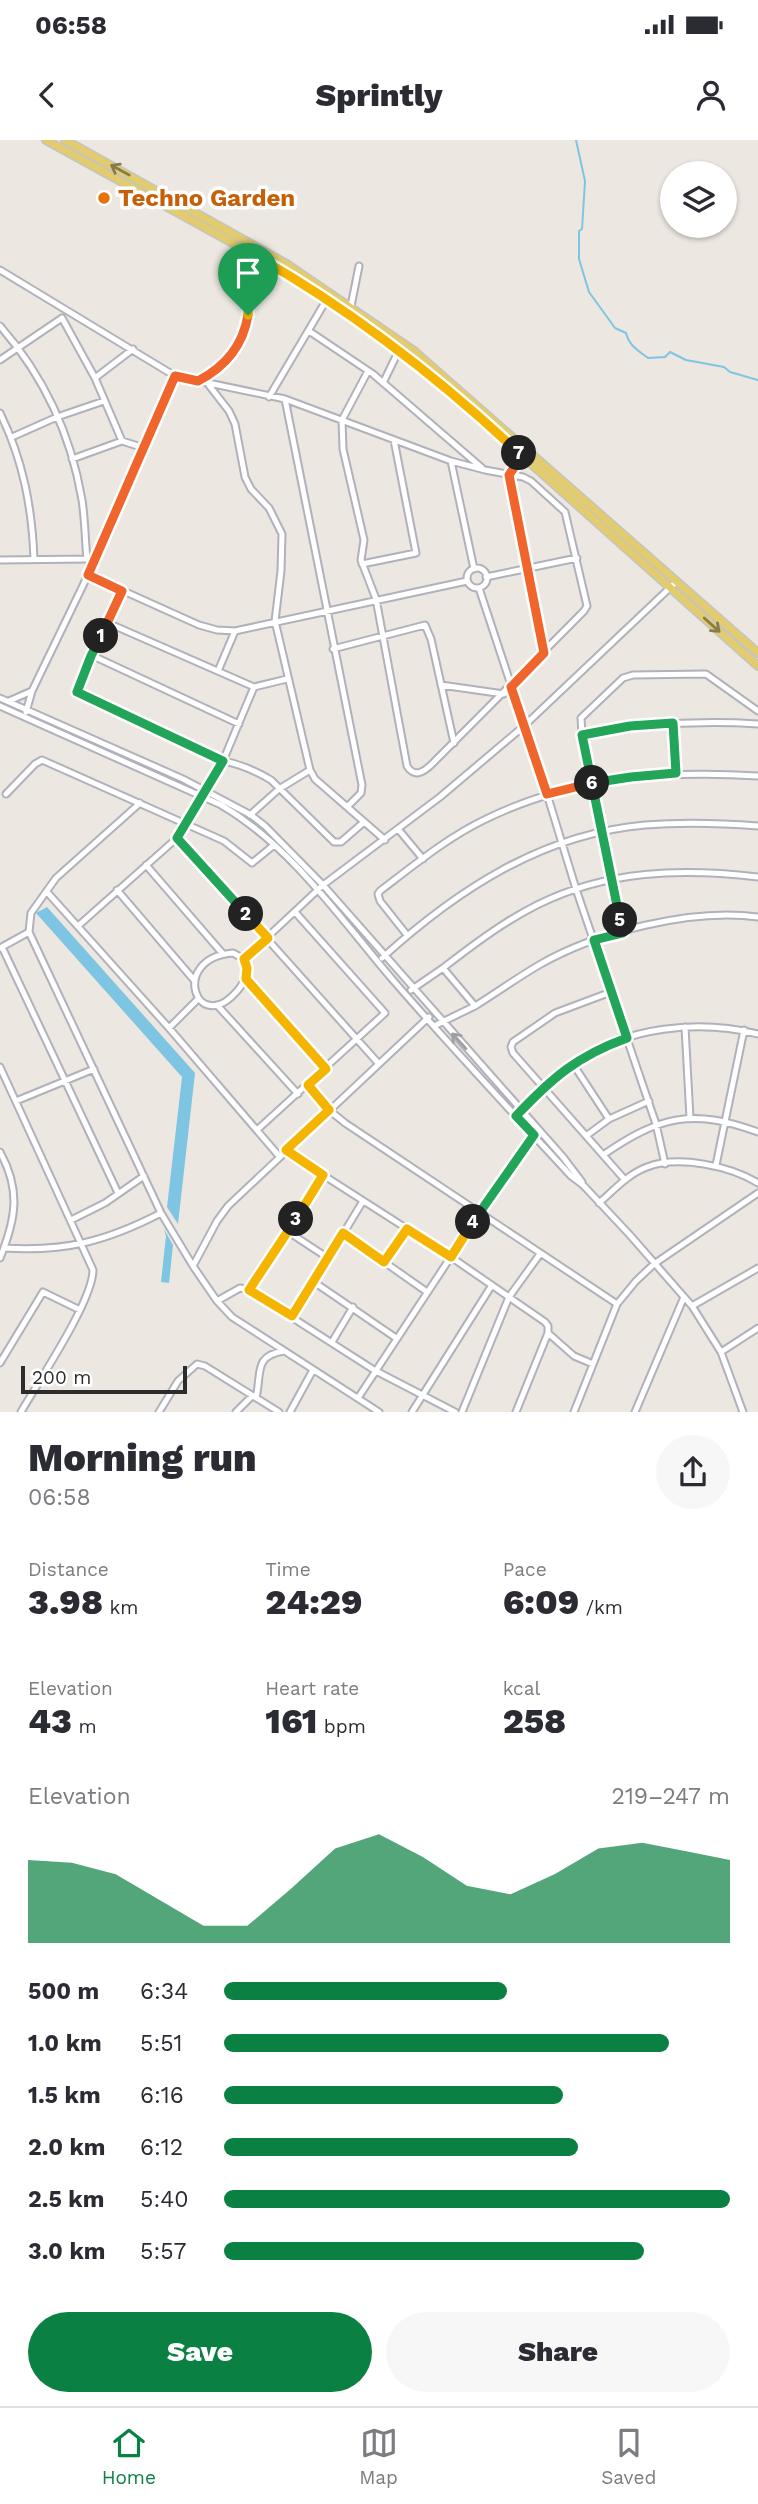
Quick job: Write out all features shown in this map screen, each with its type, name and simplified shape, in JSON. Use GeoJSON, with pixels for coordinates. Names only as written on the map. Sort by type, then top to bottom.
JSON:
{"type":"FeatureCollection","features":[{"type":"Feature","properties":{"kind":"main road"},"geometry":{"type":"LineString","coordinates":[[46,140],[249,252],[327,299],[399,350],[673,585],[758,653]]}},
{"type":"Feature","properties":{"kind":"main road"},"geometry":{"type":"LineString","coordinates":[[65,140],[285,263],[414,351],[458,388],[758,666]]}},
{"type":"Feature","properties":{"kind":"street"},"geometry":{"type":"LineString","coordinates":[[198,381],[220,367],[231,356],[246,327],[249,252]]}},
{"type":"Feature","properties":{"kind":"street"},"geometry":{"type":"LineString","coordinates":[[351,306],[359,266]]}},
{"type":"Feature","properties":{"kind":"street"},"geometry":{"type":"LineString","coordinates":[[0,270],[175,376],[285,399],[342,420],[451,461],[531,481],[565,512],[587,606],[511,687],[423,773],[415,774],[408,766],[376,599],[362,564],[364,540],[343,449],[342,420],[368,371]]}},
{"type":"Feature","properties":{"kind":"street"},"geometry":{"type":"LineString","coordinates":[[269,397],[327,299]]}},
{"type":"Feature","properties":{"kind":"street"},"geometry":{"type":"LineString","coordinates":[[0,360],[70,311]]}},
{"type":"Feature","properties":{"kind":"street"},"geometry":{"type":"LineString","coordinates":[[62,318],[95,378],[122,440]]}},
{"type":"Feature","properties":{"kind":"street"},"geometry":{"type":"LineString","coordinates":[[0,326],[44,386],[57,417],[72,459],[82,501],[87,559]]}},
{"type":"Feature","properties":{"kind":"street"},"geometry":{"type":"LineString","coordinates":[[309,331],[368,371],[485,470]]}},
{"type":"Feature","properties":{"kind":"street"},"geometry":{"type":"LineString","coordinates":[[95,378],[133,349]]}},
{"type":"Feature","properties":{"kind":"street"},"geometry":{"type":"LineString","coordinates":[[383,383],[399,350]]}},
{"type":"Feature","properties":{"kind":"street"},"geometry":{"type":"LineString","coordinates":[[26,713],[32,691],[88,575],[175,376]]}},
{"type":"Feature","properties":{"kind":"street"},"geometry":{"type":"LineString","coordinates":[[208,384],[229,411],[245,477],[251,489],[270,508],[282,534],[275,621],[310,769],[315,779],[385,840]]}},
{"type":"Feature","properties":{"kind":"street"},"geometry":{"type":"LineString","coordinates":[[285,399],[362,785],[361,793],[347,807]]}},
{"type":"Feature","properties":{"kind":"street"},"geometry":{"type":"LineString","coordinates":[[12,437],[57,417],[104,401]]}},
{"type":"Feature","properties":{"kind":"street"},"geometry":{"type":"LineString","coordinates":[[0,413],[22,467],[31,508],[34,559]]}},
{"type":"Feature","properties":{"kind":"street"},"geometry":{"type":"LineString","coordinates":[[72,459],[122,440],[144,448]]}},
{"type":"Feature","properties":{"kind":"street"},"geometry":{"type":"LineString","coordinates":[[362,564],[416,553],[394,440]]}},
{"type":"Feature","properties":{"kind":"street"},"geometry":{"type":"LineString","coordinates":[[522,456],[509,475],[544,653]]}},
{"type":"Feature","properties":{"kind":"street"},"geometry":{"type":"LineString","coordinates":[[451,461],[474,569]]}},
{"type":"Feature","properties":{"kind":"street"},"geometry":{"type":"LineString","coordinates":[[486,577],[577,558]]}},
{"type":"Feature","properties":{"kind":"street"},"geometry":{"type":"LineString","coordinates":[[0,559],[94,559]]}},
{"type":"Feature","properties":{"kind":"street"},"geometry":{"type":"LineString","coordinates":[[467,581],[469,572],[474,569],[483,571],[485,582],[479,588]]}},
{"type":"Feature","properties":{"kind":"street"},"geometry":{"type":"LineString","coordinates":[[88,575],[199,625],[235,631],[467,581]]}},
{"type":"Feature","properties":{"kind":"street"},"geometry":{"type":"LineString","coordinates":[[467,581],[473,587],[479,588]]}},
{"type":"Feature","properties":{"kind":"street"},"geometry":{"type":"LineString","coordinates":[[244,959],[323,885],[385,840],[524,726],[673,585]]}},
{"type":"Feature","properties":{"kind":"street"},"geometry":{"type":"LineString","coordinates":[[479,588],[576,889],[649,1101],[665,1164]]}},
{"type":"Feature","properties":{"kind":"street"},"geometry":{"type":"LineString","coordinates":[[122,591],[77,692],[223,761],[264,776],[337,843],[364,822]]}},
{"type":"Feature","properties":{"kind":"street"},"geometry":{"type":"LineString","coordinates":[[108,623],[254,687],[287,679]]}},
{"type":"Feature","properties":{"kind":"street"},"geometry":{"type":"LineString","coordinates":[[333,649],[425,625],[431,639],[454,743]]}},
{"type":"Feature","properties":{"kind":"street"},"geometry":{"type":"LineString","coordinates":[[218,671],[235,631]]}},
{"type":"Feature","properties":{"kind":"street"},"geometry":{"type":"LineString","coordinates":[[91,656],[239,724]]}},
{"type":"Feature","properties":{"kind":"street"},"geometry":{"type":"LineString","coordinates":[[623,933],[582,735],[580,723],[584,715],[623,678],[633,675],[702,673],[758,711]]}},
{"type":"Feature","properties":{"kind":"street"},"geometry":{"type":"LineString","coordinates":[[441,685],[504,694]]}},
{"type":"Feature","properties":{"kind":"street"},"geometry":{"type":"LineString","coordinates":[[78,926],[177,838],[223,761],[254,687]]}},
{"type":"Feature","properties":{"kind":"street"},"geometry":{"type":"LineString","coordinates":[[8,702],[32,691]]}},
{"type":"Feature","properties":{"kind":"street"},"geometry":{"type":"LineString","coordinates":[[0,698],[26,713],[205,794],[248,817],[323,885],[521,1111],[549,1147]]}},
{"type":"Feature","properties":{"kind":"street"},"geometry":{"type":"LineString","coordinates":[[0,706],[26,713]]}},
{"type":"Feature","properties":{"kind":"street"},"geometry":{"type":"LineString","coordinates":[[582,735],[630,726],[673,723],[758,724]]}},
{"type":"Feature","properties":{"kind":"street"},"geometry":{"type":"LineString","coordinates":[[673,723],[676,773]]}},
{"type":"Feature","properties":{"kind":"street"},"geometry":{"type":"LineString","coordinates":[[6,794],[42,760],[232,845],[251,863],[276,842]]}},
{"type":"Feature","properties":{"kind":"street"},"geometry":{"type":"LineString","coordinates":[[248,817],[279,789],[310,769]]}},
{"type":"Feature","properties":{"kind":"street"},"geometry":{"type":"LineString","coordinates":[[407,935],[380,901],[378,894],[455,836],[485,819],[547,794],[592,783],[676,773],[758,776]]}},
{"type":"Feature","properties":{"kind":"street"},"geometry":{"type":"LineString","coordinates":[[140,803],[63,870],[31,913],[29,932],[161,1213],[217,1301],[232,1317],[379,1412]]}},
{"type":"Feature","properties":{"kind":"street"},"geometry":{"type":"LineString","coordinates":[[378,961],[433,913],[481,881],[562,842],[644,825],[687,823],[758,826]]}},
{"type":"Feature","properties":{"kind":"street"},"geometry":{"type":"LineString","coordinates":[[398,829],[423,859]]}},
{"type":"Feature","properties":{"kind":"street"},"geometry":{"type":"LineString","coordinates":[[177,838],[379,1064]]}},
{"type":"Feature","properties":{"kind":"street"},"geometry":{"type":"LineString","coordinates":[[276,842],[434,1026],[534,1135],[576,1172],[583,1185],[692,1306],[721,1352],[743,1412]]}},
{"type":"Feature","properties":{"kind":"street"},"geometry":{"type":"LineString","coordinates":[[146,866],[223,954]]}},
{"type":"Feature","properties":{"kind":"street"},"geometry":{"type":"LineString","coordinates":[[406,994],[512,919],[545,901],[576,889],[612,878],[662,872],[726,873],[758,877]]}},
{"type":"Feature","properties":{"kind":"street"},"geometry":{"type":"LineString","coordinates":[[117,890],[194,979],[198,999],[209,1005],[217,1005],[233,995],[246,979],[247,968],[244,959],[233,953],[223,954],[208,962],[194,979]]}},
{"type":"Feature","properties":{"kind":"street"},"geometry":{"type":"LineString","coordinates":[[47,892],[279,1156]]}},
{"type":"Feature","properties":{"kind":"street"},"geometry":{"type":"LineString","coordinates":[[257,1130],[384,1017],[383,1009],[295,912]]}},
{"type":"Feature","properties":{"kind":"street"},"geometry":{"type":"LineString","coordinates":[[434,1026],[475,1006],[541,964],[594,940],[676,919],[699,916],[758,917]]}},
{"type":"Feature","properties":{"kind":"street"},"geometry":{"type":"LineString","coordinates":[[349,928],[355,923]]}},
{"type":"Feature","properties":{"kind":"street"},"geometry":{"type":"LineString","coordinates":[[29,932],[1,948],[118,1194]]}},
{"type":"Feature","properties":{"kind":"street"},"geometry":{"type":"LineString","coordinates":[[443,968],[475,1006]]}},
{"type":"Feature","properties":{"kind":"street"},"geometry":{"type":"LineString","coordinates":[[246,979],[326,1069]]}},
{"type":"Feature","properties":{"kind":"street"},"geometry":{"type":"LineString","coordinates":[[611,992],[555,1013],[513,1042],[513,1053],[625,1180]]}},
{"type":"Feature","properties":{"kind":"street"},"geometry":{"type":"LineString","coordinates":[[169,1028],[198,999]]}},
{"type":"Feature","properties":{"kind":"street"},"geometry":{"type":"LineString","coordinates":[[217,1005],[298,1094]]}},
{"type":"Feature","properties":{"kind":"street"},"geometry":{"type":"LineString","coordinates":[[193,1266],[223,1213],[279,1156],[434,1013]]}},
{"type":"Feature","properties":{"kind":"street"},"geometry":{"type":"LineString","coordinates":[[685,1027],[690,1118]]}},
{"type":"Feature","properties":{"kind":"street"},"geometry":{"type":"LineString","coordinates":[[516,1116],[542,1088],[573,1064],[602,1047],[627,1038],[663,1029],[685,1027],[720,1027],[758,1034]]}},
{"type":"Feature","properties":{"kind":"street"},"geometry":{"type":"LineString","coordinates":[[716,1166],[744,1030]]}},
{"type":"Feature","properties":{"kind":"street"},"geometry":{"type":"LineString","coordinates":[[472,1068],[478,1063]]}},
{"type":"Feature","properties":{"kind":"street"},"geometry":{"type":"LineString","coordinates":[[573,1064],[609,1119]]}},
{"type":"Feature","properties":{"kind":"street"},"geometry":{"type":"LineString","coordinates":[[0,1067],[93,1270],[93,1278],[80,1310],[21,1412]]}},
{"type":"Feature","properties":{"kind":"street"},"geometry":{"type":"LineString","coordinates":[[16,1101],[94,1069]]}},
{"type":"Feature","properties":{"kind":"street"},"geometry":{"type":"LineString","coordinates":[[308,1085],[345,1124],[617,1304]]}},
{"type":"Feature","properties":{"kind":"street"},"geometry":{"type":"LineString","coordinates":[[496,1094],[502,1089]]}},
{"type":"Feature","properties":{"kind":"street"},"geometry":{"type":"LineString","coordinates":[[586,1136],[609,1119],[649,1101]]}},
{"type":"Feature","properties":{"kind":"street"},"geometry":{"type":"LineString","coordinates":[[603,1155],[656,1124],[690,1118],[726,1121],[758,1132]]}},
{"type":"Feature","properties":{"kind":"street"},"geometry":{"type":"LineString","coordinates":[[358,1398],[374,1370],[534,1135]]}},
{"type":"Feature","properties":{"kind":"street"},"geometry":{"type":"LineString","coordinates":[[286,1150],[492,1285],[545,1322],[548,1333],[574,1356],[593,1364]]}},
{"type":"Feature","properties":{"kind":"street"},"geometry":{"type":"LineString","coordinates":[[0,1152],[15,1186],[15,1201],[0,1258]]}},
{"type":"Feature","properties":{"kind":"street"},"geometry":{"type":"LineString","coordinates":[[599,1203],[625,1180],[648,1167],[665,1164],[696,1163],[716,1166],[744,1174],[758,1183]]}},
{"type":"Feature","properties":{"kind":"street"},"geometry":{"type":"LineString","coordinates":[[249,1290],[323,1175]]}},
{"type":"Feature","properties":{"kind":"street"},"geometry":{"type":"LineString","coordinates":[[71,1220],[144,1176]]}},
{"type":"Feature","properties":{"kind":"street"},"geometry":{"type":"LineString","coordinates":[[574,1412],[617,1304],[654,1264],[758,1193]]}},
{"type":"Feature","properties":{"kind":"street"},"geometry":{"type":"LineString","coordinates":[[292,1316],[363,1201]]}},
{"type":"Feature","properties":{"kind":"street"},"geometry":{"type":"LineString","coordinates":[[4,1248],[82,1245],[135,1226],[161,1213]]}},
{"type":"Feature","properties":{"kind":"street"},"geometry":{"type":"LineString","coordinates":[[384,1262],[407,1229]]}},
{"type":"Feature","properties":{"kind":"street"},"geometry":{"type":"LineString","coordinates":[[288,1231],[328,1258]]}},
{"type":"Feature","properties":{"kind":"street"},"geometry":{"type":"LineString","coordinates":[[343,1233],[427,1292]]}},
{"type":"Feature","properties":{"kind":"street"},"geometry":{"type":"LineString","coordinates":[[462,1412],[509,1297],[540,1254]]}},
{"type":"Feature","properties":{"kind":"street"},"geometry":{"type":"LineString","coordinates":[[692,1306],[758,1268]]}},
{"type":"Feature","properties":{"kind":"street"},"geometry":{"type":"LineString","coordinates":[[314,1282],[396,1338]]}},
{"type":"Feature","properties":{"kind":"street"},"geometry":{"type":"LineString","coordinates":[[412,1412],[492,1285]]}},
{"type":"Feature","properties":{"kind":"street"},"geometry":{"type":"LineString","coordinates":[[217,1301],[240,1288],[249,1290],[374,1370],[455,1412]]}},
{"type":"Feature","properties":{"kind":"street"},"geometry":{"type":"LineString","coordinates":[[0,1363],[43,1292],[80,1310]]}},
{"type":"Feature","properties":{"kind":"street"},"geometry":{"type":"LineString","coordinates":[[635,1412],[684,1297]]}},
{"type":"Feature","properties":{"kind":"street"},"geometry":{"type":"LineString","coordinates":[[331,1342],[353,1307]]}},
{"type":"Feature","properties":{"kind":"street"},"geometry":{"type":"LineString","coordinates":[[721,1352],[758,1328]]}},
{"type":"Feature","properties":{"kind":"street"},"geometry":{"type":"LineString","coordinates":[[516,1412],[548,1333]]}},
{"type":"Feature","properties":{"kind":"street"},"geometry":{"type":"LineString","coordinates":[[236,1412],[254,1397],[262,1361],[267,1355],[284,1351]]}},
{"type":"Feature","properties":{"kind":"street"},"geometry":{"type":"LineString","coordinates":[[159,1412],[178,1381],[197,1364],[205,1366],[279,1412]]}},
{"type":"Feature","properties":{"kind":"street"},"geometry":{"type":"LineString","coordinates":[[290,1412],[313,1370]]}},
{"type":"Feature","properties":{"kind":"water"},"geometry":{"type":"Polygon","coordinates":[[[47,907],[195,1073],[178,1224],[167,1207],[182,1077],[36,913],[47,907]]]}},
{"type":"Feature","properties":{"kind":"water"},"geometry":{"type":"Polygon","coordinates":[[[164,1229],[173,1245],[169,1283],[161,1282],[166,1236],[164,1229]]]}},
{"type":"Feature","properties":{"kind":"waterway"},"geometry":{"type":"LineString","coordinates":[[576,140],[585,181],[582,229],[579,231],[579,259],[589,292],[615,328],[626,333],[632,345],[648,358],[665,357],[670,352],[686,360],[724,367],[730,372],[758,380]]}},
{"type":"Feature","properties":{"kind":"place","name":"Techno Garden"},"geometry":{"type":"Point","coordinates":[104,198]}},
{"type":"Feature","properties":{"kind":"route"},"geometry":{"type":"LineString","coordinates":[[248,315],[237,347],[220,367],[198,381],[175,376],[88,575],[122,591],[77,692],[223,761],[177,838],[268,938],[244,959],[246,979],[326,1069],[308,1085],[329,1110],[286,1150],[323,1175],[249,1290],[292,1316],[343,1233],[384,1262],[407,1229],[451,1257],[534,1135],[516,1116],[550,1081],[573,1064],[602,1047],[627,1038],[594,940],[623,933],[603,832],[592,783],[582,735],[630,726],[673,723],[676,773],[592,783],[547,794],[511,687],[544,653],[509,475],[522,456],[396,348],[327,299],[249,252],[248,315]]}}]}
